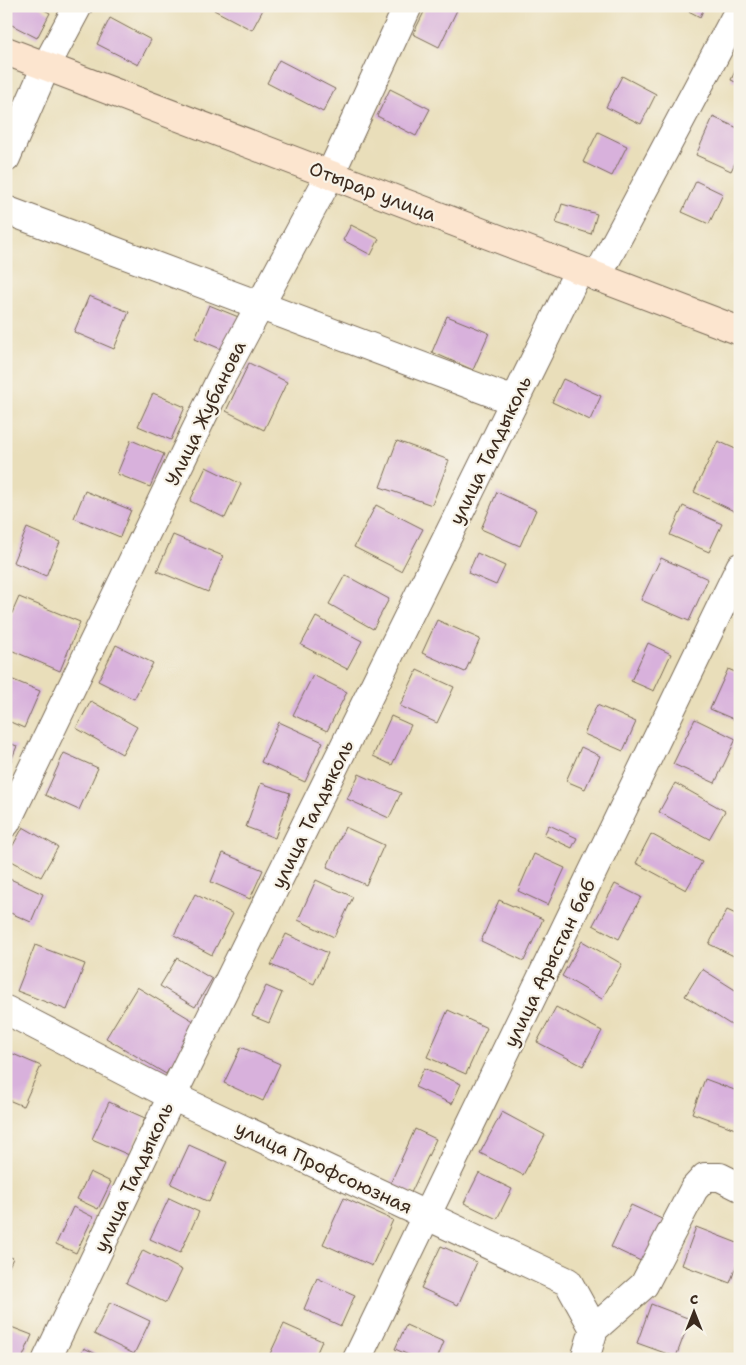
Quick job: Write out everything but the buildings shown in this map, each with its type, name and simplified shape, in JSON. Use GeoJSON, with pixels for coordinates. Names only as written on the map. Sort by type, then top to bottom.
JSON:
{"type":"FeatureCollection","features":[{"type":"Feature","properties":{"kind":"street"},"geometry":{"type":"LineString","coordinates":[[6,158],[46,66],[78,6]]}},
{"type":"Feature","properties":{"kind":"street","name":"Улица Жубанова"},"geometry":{"type":"LineString","coordinates":[[6,823],[222,376],[330,174],[408,6]]}},
{"type":"Feature","properties":{"kind":"street","name":"улица Талдыколь"},"geometry":{"type":"LineString","coordinates":[[47,1359],[172,1096],[514,401],[740,8]]}},
{"type":"Feature","properties":{"kind":"street","name":"Отырар улица"},"geometry":{"type":"LineString","coordinates":[[6,51],[740,332]]}},
{"type":"Feature","properties":{"kind":"street"},"geometry":{"type":"LineString","coordinates":[[6,210],[514,401]]}},
{"type":"Feature","properties":{"kind":"street","name":"улица Арыстан баб"},"geometry":{"type":"LineString","coordinates":[[358,1359],[740,567]]}},
{"type":"Feature","properties":{"kind":"street","name":"улица Профсоюзная"},"geometry":{"type":"LineString","coordinates":[[6,1010],[172,1096],[568,1282],[594,1330]]}},
{"type":"Feature","properties":{"kind":"street"},"geometry":{"type":"LineString","coordinates":[[585,1359],[594,1330],[644,1285],[694,1189],[705,1177],[720,1177],[740,1187]]}}]}
